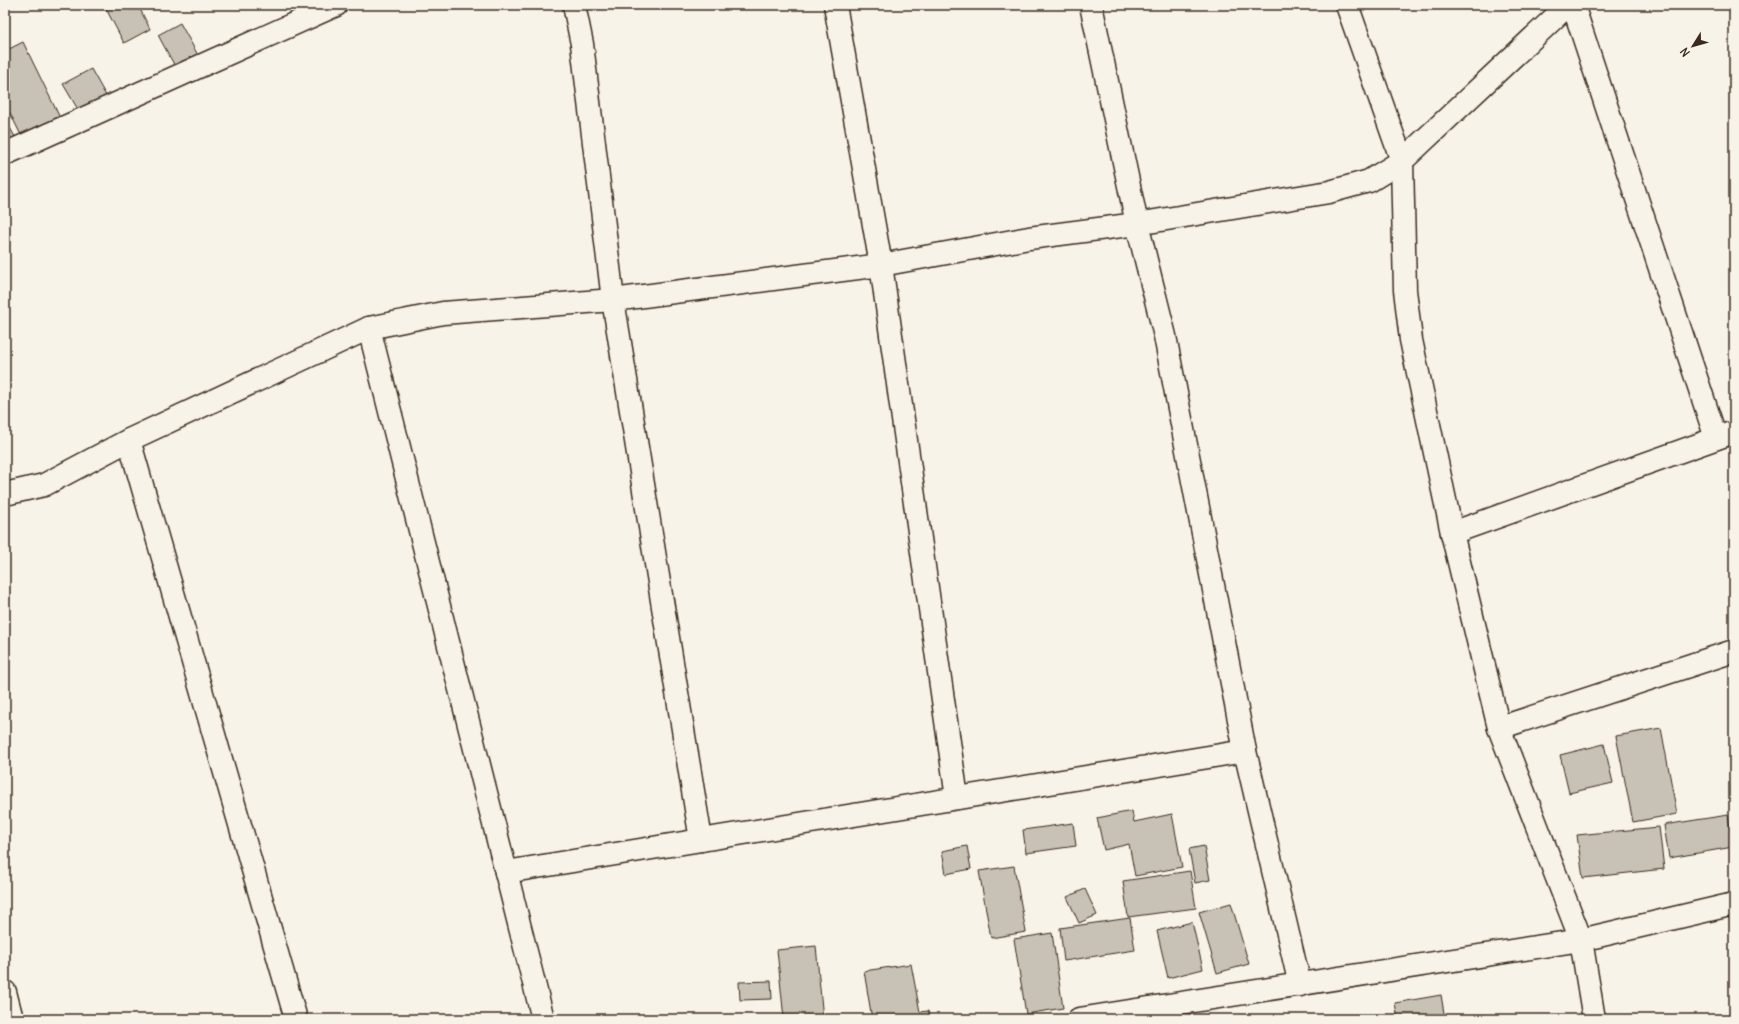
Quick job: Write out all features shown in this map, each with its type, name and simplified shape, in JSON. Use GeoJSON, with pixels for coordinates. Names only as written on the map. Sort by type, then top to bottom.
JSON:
{"type":"FeatureCollection","features":[{"type":"Feature","properties":{"kind":"street"},"geometry":{"type":"LineString","coordinates":[[5,154],[336,5]]}},
{"type":"Feature","properties":{"kind":"street"},"geometry":{"type":"LineString","coordinates":[[574,5],[582,44],[613,300],[701,840]]}},
{"type":"Feature","properties":{"kind":"street"},"geometry":{"type":"LineString","coordinates":[[835,5],[881,265],[956,798]]}},
{"type":"Feature","properties":{"kind":"street"},"geometry":{"type":"LineString","coordinates":[[1091,5],[1137,224],[1166,344],[1245,751],[1300,984]]}},
{"type":"Feature","properties":{"kind":"street"},"geometry":{"type":"LineString","coordinates":[[1347,5],[1402,161],[1405,290],[1411,340],[1452,533],[1499,728],[1581,940],[1594,1019]]}},
{"type":"Feature","properties":{"kind":"street"},"geometry":{"type":"LineString","coordinates":[[5,494],[44,484],[129,440],[369,328],[443,313],[613,300],[881,265],[1030,238],[1137,224],[1328,192],[1369,181],[1402,161],[1568,5]]}},
{"type":"Feature","properties":{"kind":"street"},"geometry":{"type":"LineString","coordinates":[[1452,533],[1725,435],[1573,5]]}},
{"type":"Feature","properties":{"kind":"street"},"geometry":{"type":"LineString","coordinates":[[369,328],[543,1019]]}},
{"type":"Feature","properties":{"kind":"street"},"geometry":{"type":"LineString","coordinates":[[129,440],[296,1019]]}},
{"type":"Feature","properties":{"kind":"street"},"geometry":{"type":"LineString","coordinates":[[1499,728],[1734,651]]}},
{"type":"Feature","properties":{"kind":"street"},"geometry":{"type":"LineString","coordinates":[[506,872],[1245,751]]}},
{"type":"Feature","properties":{"kind":"street"},"geometry":{"type":"LineString","coordinates":[[1079,1019],[1581,940],[1734,904]]}},
{"type":"Feature","properties":{"kind":"street"},"geometry":{"type":"LineString","coordinates":[[5,992],[12,1019]]}},
{"type":"Feature","properties":{"kind":"building"},"geometry":{"type":"Polygon","coordinates":[[[104,5],[138,5],[150,29],[124,43],[104,5]]]}},
{"type":"Feature","properties":{"kind":"building"},"geometry":{"type":"Polygon","coordinates":[[[180,23],[199,57],[177,70],[158,35],[180,23]]]}},
{"type":"Feature","properties":{"kind":"building"},"geometry":{"type":"Polygon","coordinates":[[[23,42],[64,126],[26,145],[5,103],[5,51],[23,42]]]}},
{"type":"Feature","properties":{"kind":"building"},"geometry":{"type":"Polygon","coordinates":[[[91,69],[110,103],[83,118],[63,84],[91,69]]]}},
{"type":"Feature","properties":{"kind":"building"},"geometry":{"type":"Polygon","coordinates":[[[5,119],[23,151],[5,160],[5,119]]]}},
{"type":"Feature","properties":{"kind":"building"},"geometry":{"type":"Polygon","coordinates":[[[1661,728],[1677,814],[1633,822],[1616,736],[1661,728]]]}},
{"type":"Feature","properties":{"kind":"building"},"geometry":{"type":"Polygon","coordinates":[[[1604,744],[1613,783],[1569,793],[1560,755],[1604,744]]]}},
{"type":"Feature","properties":{"kind":"building"},"geometry":{"type":"Polygon","coordinates":[[[1132,811],[1134,822],[1172,814],[1182,867],[1135,876],[1129,844],[1104,850],[1097,818],[1132,811]]]}},
{"type":"Feature","properties":{"kind":"building"},"geometry":{"type":"Polygon","coordinates":[[[1728,815],[1733,847],[1669,858],[1664,825],[1728,815]]]}},
{"type":"Feature","properties":{"kind":"building"},"geometry":{"type":"Polygon","coordinates":[[[1073,823],[1076,846],[1026,853],[1023,830],[1073,823]]]}},
{"type":"Feature","properties":{"kind":"building"},"geometry":{"type":"Polygon","coordinates":[[[1659,827],[1664,869],[1583,878],[1577,835],[1659,827]]]}},
{"type":"Feature","properties":{"kind":"building"},"geometry":{"type":"Polygon","coordinates":[[[967,846],[971,869],[946,874],[942,851],[967,846]]]}},
{"type":"Feature","properties":{"kind":"building"},"geometry":{"type":"Polygon","coordinates":[[[1204,846],[1210,880],[1195,883],[1189,849],[1204,846]]]}},
{"type":"Feature","properties":{"kind":"building"},"geometry":{"type":"Polygon","coordinates":[[[1014,866],[1026,932],[991,938],[979,871],[1014,866]]]}},
{"type":"Feature","properties":{"kind":"building"},"geometry":{"type":"Polygon","coordinates":[[[1190,871],[1196,908],[1128,917],[1123,881],[1190,871]]]}},
{"type":"Feature","properties":{"kind":"building"},"geometry":{"type":"Polygon","coordinates":[[[1085,889],[1097,915],[1079,923],[1067,897],[1085,889]]]}},
{"type":"Feature","properties":{"kind":"building"},"geometry":{"type":"Polygon","coordinates":[[[1231,903],[1249,964],[1217,973],[1199,912],[1231,903]]]}},
{"type":"Feature","properties":{"kind":"building"},"geometry":{"type":"Polygon","coordinates":[[[1130,918],[1135,950],[1064,961],[1060,928],[1130,918]]]}},
{"type":"Feature","properties":{"kind":"building"},"geometry":{"type":"Polygon","coordinates":[[[1192,922],[1203,969],[1168,978],[1157,931],[1192,922]]]}},
{"type":"Feature","properties":{"kind":"building"},"geometry":{"type":"Polygon","coordinates":[[[1052,933],[1063,1008],[1026,1014],[1014,939],[1052,933]]]}},
{"type":"Feature","properties":{"kind":"building"},"geometry":{"type":"Polygon","coordinates":[[[816,946],[823,1019],[784,1019],[777,950],[816,946]]]}},
{"type":"Feature","properties":{"kind":"building"},"geometry":{"type":"Polygon","coordinates":[[[911,964],[920,1012],[928,1011],[930,1019],[872,1019],[864,971],[911,964]]]}},
{"type":"Feature","properties":{"kind":"building"},"geometry":{"type":"Polygon","coordinates":[[[771,981],[772,999],[740,1000],[739,982],[771,981]]]}},
{"type":"Feature","properties":{"kind":"building"},"geometry":{"type":"Polygon","coordinates":[[[1441,995],[1445,1019],[1398,1019],[1395,1003],[1441,995]]]}}]}
